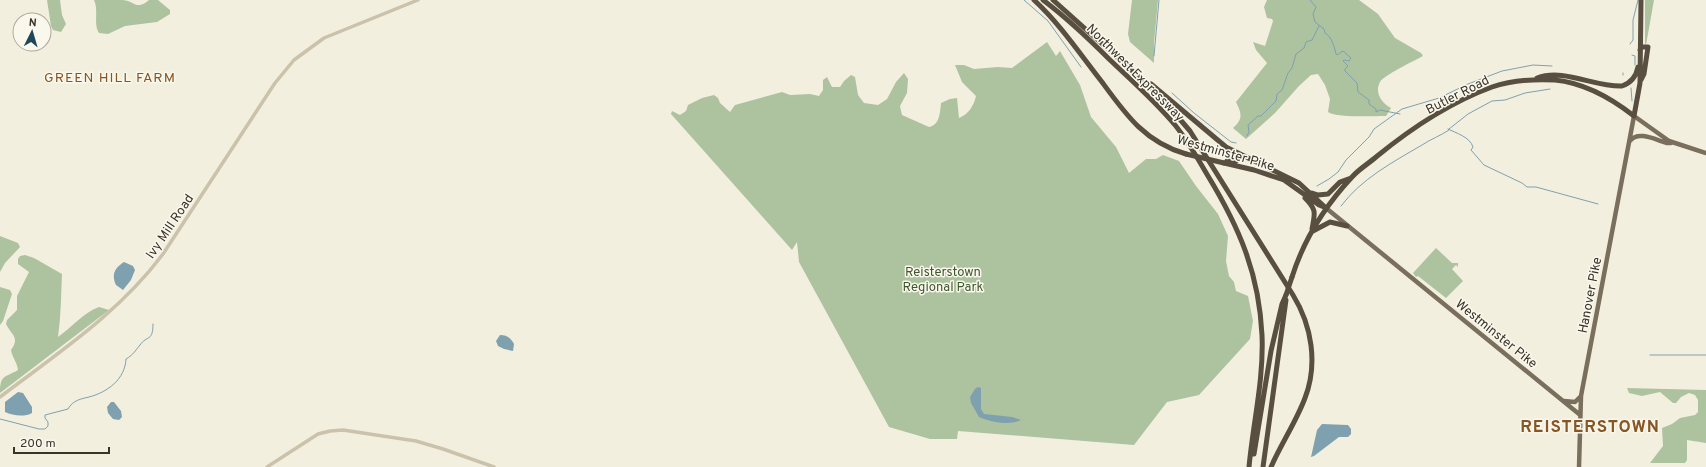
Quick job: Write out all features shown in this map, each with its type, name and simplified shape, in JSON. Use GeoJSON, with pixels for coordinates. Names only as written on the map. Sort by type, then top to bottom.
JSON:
{"type":"FeatureCollection","features":[{"type":"Feature","properties":{"kind":"highway","name":"Westminster Pike"},"geometry":{"type":"LineString","coordinates":[[1034,0],[1060,27],[1133,123],[1148,135],[1165,146],[1254,170],[1298,186]]}},
{"type":"Feature","properties":{"kind":"highway","name":"Northwest Expressway"},"geometry":{"type":"LineString","coordinates":[[1043,0],[1125,74],[1175,126],[1199,160],[1235,224],[1244,244],[1254,276],[1262,328],[1262,369],[1250,467]]}},
{"type":"Feature","properties":{"kind":"highway","name":"Westminster Pike"},"geometry":{"type":"LineString","coordinates":[[1053,0],[1217,141],[1242,156],[1273,168],[1298,186],[1319,205],[1326,208]]}},
{"type":"Feature","properties":{"kind":"highway"},"geometry":{"type":"LineString","coordinates":[[1634,116],[1640,83],[1641,0]]}},
{"type":"Feature","properties":{"kind":"highway","name":"Northwest Expressway"},"geometry":{"type":"LineString","coordinates":[[1098,40],[1159,95],[1190,131],[1294,295],[1305,317],[1312,351],[1312,368],[1308,390],[1272,467]]}},
{"type":"Feature","properties":{"kind":"highway"},"geometry":{"type":"LineString","coordinates":[[1532,80],[1544,76],[1559,76],[1614,86],[1625,85],[1636,75],[1638,53],[1641,47]]}},
{"type":"Feature","properties":{"kind":"highway","name":"Butler Road"},"geometry":{"type":"LineString","coordinates":[[1286,295],[1300,254],[1312,232],[1326,208],[1352,178],[1402,136],[1460,102],[1493,87],[1518,81],[1563,81],[1594,91],[1618,104],[1634,116]]}},
{"type":"Feature","properties":{"kind":"highway"},"geometry":{"type":"LineString","coordinates":[[1223,161],[1236,161],[1242,156]]}},
{"type":"Feature","properties":{"kind":"highway"},"geometry":{"type":"LineString","coordinates":[[1242,156],[1242,161],[1247,168]]}},
{"type":"Feature","properties":{"kind":"highway"},"geometry":{"type":"LineString","coordinates":[[1254,170],[1268,171],[1273,168]]}},
{"type":"Feature","properties":{"kind":"highway"},"geometry":{"type":"LineString","coordinates":[[1298,186],[1322,196],[1331,192],[1340,182],[1352,178]]}},
{"type":"Feature","properties":{"kind":"highway"},"geometry":{"type":"LineString","coordinates":[[1298,186],[1314,208],[1315,217],[1312,232]]}},
{"type":"Feature","properties":{"kind":"highway"},"geometry":{"type":"LineString","coordinates":[[1312,232],[1330,222],[1347,226]]}},
{"type":"Feature","properties":{"kind":"highway"},"geometry":{"type":"LineString","coordinates":[[1250,467],[1271,351],[1282,304],[1286,295]]}},
{"type":"Feature","properties":{"kind":"highway"},"geometry":{"type":"LineString","coordinates":[[1263,467],[1286,295]]}},
{"type":"Feature","properties":{"kind":"main road","name":"Hanover Pike"},"geometry":{"type":"LineString","coordinates":[[1579,467],[1579,414],[1581,396],[1634,116]]}},
{"type":"Feature","properties":{"kind":"main road","name":"Butler Road"},"geometry":{"type":"LineString","coordinates":[[1634,116],[1673,143],[1706,153]]}},
{"type":"Feature","properties":{"kind":"main road"},"geometry":{"type":"LineString","coordinates":[[1629,143],[1634,137],[1639,135],[1667,143],[1673,143]]}},
{"type":"Feature","properties":{"kind":"main road","name":"Westminster Pike"},"geometry":{"type":"LineString","coordinates":[[1326,208],[1579,414]]}},
{"type":"Feature","properties":{"kind":"main road"},"geometry":{"type":"LineString","coordinates":[[1563,401],[1575,402],[1581,396]]}},
{"type":"Feature","properties":{"kind":"street","name":"Ivy Mill Road"},"geometry":{"type":"LineString","coordinates":[[0,397],[98,322],[132,292],[163,254],[278,78],[300,54],[324,38],[418,0]]}},
{"type":"Feature","properties":{"kind":"street"},"geometry":{"type":"LineString","coordinates":[[267,467],[318,434],[343,430],[416,441],[494,467]]}},
{"type":"Feature","properties":{"kind":"green space"},"geometry":{"type":"Polygon","coordinates":[[[47,0],[60,0],[62,15],[66,24],[61,32],[53,30],[52,12],[49,12],[47,0]]]}},
{"type":"Feature","properties":{"kind":"green space"},"geometry":{"type":"Polygon","coordinates":[[[94,0],[123,0],[141,5],[149,0],[158,0],[170,10],[170,14],[157,22],[125,26],[108,34],[99,33],[96,26],[96,9],[94,0]]]}},
{"type":"Feature","properties":{"kind":"green space"},"geometry":{"type":"Polygon","coordinates":[[[1132,0],[1158,0],[1154,43],[1154,63],[1130,42],[1128,34],[1132,0]]]}},
{"type":"Feature","properties":{"kind":"green space"},"geometry":{"type":"Polygon","coordinates":[[[1267,0],[1359,0],[1378,14],[1395,38],[1421,53],[1423,56],[1393,72],[1380,82],[1378,86],[1378,94],[1391,108],[1386,116],[1347,116],[1328,112],[1330,99],[1325,85],[1318,74],[1311,75],[1275,113],[1246,139],[1233,128],[1240,119],[1240,113],[1236,102],[1267,63],[1256,50],[1253,42],[1265,46],[1273,21],[1272,19],[1267,18],[1264,7],[1267,0]]]}},
{"type":"Feature","properties":{"kind":"green space"},"geometry":{"type":"Polygon","coordinates":[[[1645,0],[1654,0],[1646,45],[1645,43],[1645,0]]]}},
{"type":"Feature","properties":{"kind":"green space","name":"Reisterstown Regional Park"},"geometry":{"type":"Polygon","coordinates":[[[1047,42],[1056,56],[1060,51],[1080,85],[1091,117],[1116,147],[1129,173],[1146,159],[1156,159],[1163,155],[1179,161],[1218,214],[1228,236],[1226,261],[1229,276],[1234,282],[1236,291],[1248,296],[1253,321],[1250,339],[1199,395],[1167,402],[1134,445],[958,431],[957,439],[930,439],[889,427],[799,262],[797,242],[792,250],[671,114],[672,111],[680,115],[686,111],[688,105],[702,98],[714,95],[730,112],[735,105],[782,92],[790,95],[810,94],[819,96],[823,90],[823,80],[827,77],[832,87],[840,87],[851,75],[855,77],[858,95],[864,103],[878,105],[887,99],[896,82],[904,73],[908,79],[907,93],[900,106],[902,115],[929,127],[933,126],[937,121],[940,114],[941,103],[957,98],[959,118],[968,112],[974,103],[976,96],[962,82],[955,65],[964,65],[974,69],[998,67],[1012,68],[1047,42]]]}},
{"type":"Feature","properties":{"kind":"green space"},"geometry":{"type":"Polygon","coordinates":[[[0,236],[18,243],[20,247],[5,263],[0,272],[0,236]]]}},
{"type":"Feature","properties":{"kind":"green space"},"geometry":{"type":"Polygon","coordinates":[[[1436,248],[1452,263],[1458,263],[1458,267],[1456,265],[1452,269],[1463,281],[1446,298],[1418,276],[1416,277],[1413,273],[1436,248]]]}},
{"type":"Feature","properties":{"kind":"green space"},"geometry":{"type":"Polygon","coordinates":[[[25,255],[34,258],[62,274],[58,337],[83,316],[93,310],[99,307],[109,310],[0,393],[2,380],[6,376],[18,370],[11,350],[14,346],[15,339],[6,324],[7,320],[17,310],[17,296],[29,272],[18,264],[18,259],[20,256],[25,255]]]}},
{"type":"Feature","properties":{"kind":"green space"},"geometry":{"type":"Polygon","coordinates":[[[0,287],[10,290],[12,294],[3,321],[0,325],[0,287]]]}},
{"type":"Feature","properties":{"kind":"green space"},"geometry":{"type":"Polygon","coordinates":[[[1627,388],[1706,390],[1706,443],[1687,440],[1687,460],[1685,463],[1650,463],[1663,446],[1662,428],[1672,424],[1680,418],[1695,415],[1698,412],[1698,400],[1695,395],[1689,393],[1681,397],[1676,403],[1673,403],[1660,392],[1642,396],[1629,393],[1627,388]]]}},
{"type":"Feature","properties":{"kind":"water"},"geometry":{"type":"Polygon","coordinates":[[[124,262],[133,266],[135,270],[131,280],[123,290],[116,285],[114,274],[116,269],[124,262]]]}},
{"type":"Feature","properties":{"kind":"water"},"geometry":{"type":"Polygon","coordinates":[[[500,335],[507,336],[512,340],[514,344],[513,351],[498,346],[496,341],[500,335]]]}},
{"type":"Feature","properties":{"kind":"water"},"geometry":{"type":"Polygon","coordinates":[[[978,387],[981,388],[981,409],[984,414],[1012,417],[1021,420],[1011,423],[1000,423],[979,417],[971,403],[970,397],[978,387]]]}},
{"type":"Feature","properties":{"kind":"water"},"geometry":{"type":"Polygon","coordinates":[[[18,392],[23,393],[32,407],[32,413],[19,416],[5,412],[5,402],[18,392]]]}},
{"type":"Feature","properties":{"kind":"water"},"geometry":{"type":"Polygon","coordinates":[[[111,402],[114,402],[121,411],[122,417],[119,420],[113,419],[108,413],[107,407],[111,402]]]}},
{"type":"Feature","properties":{"kind":"water"},"geometry":{"type":"Polygon","coordinates":[[[1322,424],[1348,425],[1351,429],[1351,434],[1348,437],[1339,437],[1311,457],[1317,430],[1322,424]]]}},
{"type":"Feature","properties":{"kind":"waterway"},"geometry":{"type":"LineString","coordinates":[[1024,0],[1048,21],[1081,67]]}},
{"type":"Feature","properties":{"kind":"waterway"},"geometry":{"type":"LineString","coordinates":[[1154,56],[1159,0]]}},
{"type":"Feature","properties":{"kind":"waterway"},"geometry":{"type":"LineString","coordinates":[[1310,0],[1316,7],[1313,14],[1315,22],[1324,29],[1325,33],[1331,39],[1336,54],[1337,55],[1343,51],[1351,58],[1349,61],[1343,61],[1348,66],[1345,71],[1357,83],[1358,92],[1369,100],[1369,104],[1376,109],[1376,112],[1380,110],[1400,114]]}},
{"type":"Feature","properties":{"kind":"waterway"},"geometry":{"type":"LineString","coordinates":[[1630,44],[1633,40],[1633,20],[1638,0]]}},
{"type":"Feature","properties":{"kind":"waterway"},"geometry":{"type":"LineString","coordinates":[[1247,136],[1249,132],[1248,125],[1258,116],[1261,116],[1276,101],[1277,94],[1282,90],[1288,73],[1292,68],[1296,54],[1304,48],[1306,42],[1312,40],[1319,26]]}},
{"type":"Feature","properties":{"kind":"waterway"},"geometry":{"type":"LineString","coordinates":[[1632,55],[1635,56],[1635,65]]}},
{"type":"Feature","properties":{"kind":"waterway"},"geometry":{"type":"LineString","coordinates":[[1317,186],[1338,172],[1346,160],[1369,137],[1374,129],[1402,109],[1439,98],[1468,84],[1502,71],[1533,65],[1552,66]]}},
{"type":"Feature","properties":{"kind":"waterway"},"geometry":{"type":"LineString","coordinates":[[1631,88],[1632,101]]}},
{"type":"Feature","properties":{"kind":"waterway"},"geometry":{"type":"LineString","coordinates":[[1449,129],[1468,114],[1492,101],[1505,100],[1525,93],[1550,89]]}},
{"type":"Feature","properties":{"kind":"waterway"},"geometry":{"type":"LineString","coordinates":[[1172,93],[1194,113],[1231,142],[1236,143]]}},
{"type":"Feature","properties":{"kind":"waterway"},"geometry":{"type":"LineString","coordinates":[[1448,129],[1469,141],[1473,147],[1471,150],[1484,165],[1522,183],[1527,187],[1536,187],[1598,204]]}},
{"type":"Feature","properties":{"kind":"waterway"},"geometry":{"type":"LineString","coordinates":[[1341,206],[1349,196],[1368,179],[1400,158],[1449,130]]}},
{"type":"Feature","properties":{"kind":"waterway"},"geometry":{"type":"LineString","coordinates":[[0,419],[39,429],[45,429],[48,426],[45,415],[68,409],[80,399],[103,392],[114,384],[122,373],[126,359],[151,336],[153,324]]}},
{"type":"Feature","properties":{"kind":"waterway"},"geometry":{"type":"LineString","coordinates":[[1650,355],[1706,355]]}},
{"type":"Feature","properties":{"kind":"district","name":"GREEN HILL FARM"},"geometry":{"type":"Point","coordinates":[110,77]}},
{"type":"Feature","properties":{"kind":"district","name":"REISTERSTOWN"},"geometry":{"type":"Point","coordinates":[1590,426]}}]}
